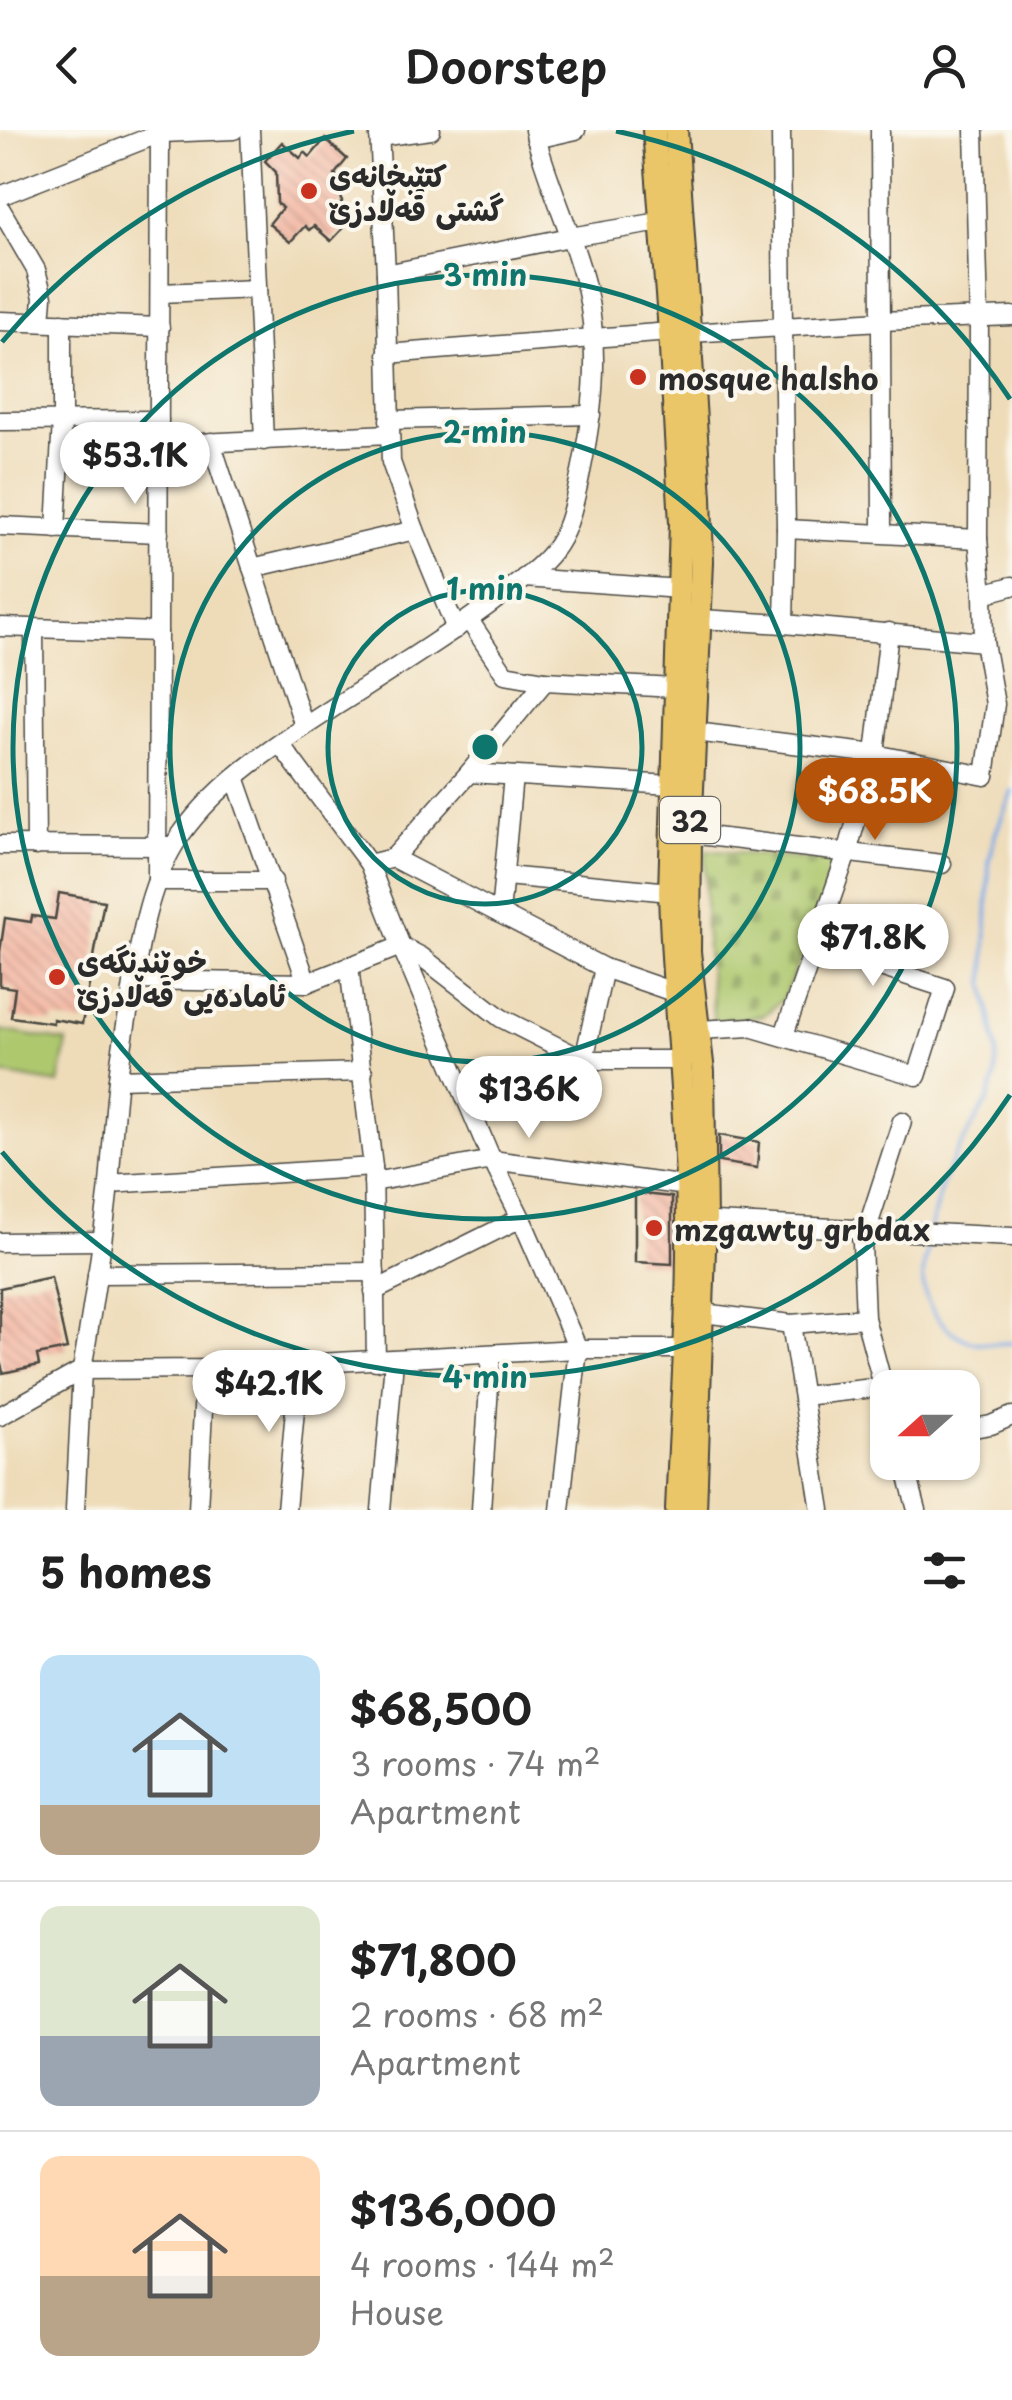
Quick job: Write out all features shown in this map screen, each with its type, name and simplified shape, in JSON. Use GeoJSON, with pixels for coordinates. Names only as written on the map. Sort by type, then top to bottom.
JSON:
{"type":"FeatureCollection","features":[{"type":"Feature","properties":{"kind":"main road","name":"32"},"geometry":{"type":"LineString","coordinates":[[654,130],[672,220]]}},
{"type":"Feature","properties":{"kind":"main road","name":"32"},"geometry":{"type":"LineString","coordinates":[[676,130],[672,220],[680,333],[700,497],[701,619],[690,834],[689,952],[703,1072],[677,1510]]}},
{"type":"Feature","properties":{"kind":"main road","name":"32"},"geometry":{"type":"LineString","coordinates":[[680,333],[680,589],[670,892],[686,1186],[696,1221],[703,1313],[695,1510]]}},
{"type":"Feature","properties":{"kind":"street"},"geometry":{"type":"LineString","coordinates":[[0,196],[163,131],[234,130]]}},
{"type":"Feature","properties":{"kind":"street"},"geometry":{"type":"LineString","coordinates":[[250,130],[264,440]]}},
{"type":"Feature","properties":{"kind":"street"},"geometry":{"type":"LineString","coordinates":[[431,130],[379,134],[391,462],[415,530],[462,625],[505,674],[676,688]]}},
{"type":"Feature","properties":{"kind":"street"},"geometry":{"type":"LineString","coordinates":[[0,846],[166,846],[235,777],[304,726],[462,625],[547,558],[568,526],[581,470],[594,380],[594,338],[586,288],[535,134],[576,130]]}},
{"type":"Feature","properties":{"kind":"street"},"geometry":{"type":"LineString","coordinates":[[781,130],[784,624]]}},
{"type":"Feature","properties":{"kind":"street"},"geometry":{"type":"LineString","coordinates":[[880,130],[882,532]]}},
{"type":"Feature","properties":{"kind":"street"},"geometry":{"type":"LineString","coordinates":[[694,732],[875,754],[985,776],[995,704],[984,642],[978,538],[979,317],[974,130]]}},
{"type":"Feature","properties":{"kind":"street"},"geometry":{"type":"LineString","coordinates":[[75,1510],[82,1370],[102,1241],[118,1079],[133,980],[166,846],[158,632],[163,131]]}},
{"type":"Feature","properties":{"kind":"street"},"geometry":{"type":"LineString","coordinates":[[0,208],[36,270],[43,297],[41,322]]}},
{"type":"Feature","properties":{"kind":"street"},"geometry":{"type":"LineString","coordinates":[[386,274],[672,220]]}},
{"type":"Feature","properties":{"kind":"street"},"geometry":{"type":"LineString","coordinates":[[160,294],[257,288]]}},
{"type":"Feature","properties":{"kind":"street"},"geometry":{"type":"LineString","coordinates":[[387,354],[594,338],[1012,316]]}},
{"type":"Feature","properties":{"kind":"street"},"geometry":{"type":"LineString","coordinates":[[0,321],[160,327]]}},
{"type":"Feature","properties":{"kind":"street"},"geometry":{"type":"LineString","coordinates":[[56,529],[62,324]]}},
{"type":"Feature","properties":{"kind":"street"},"geometry":{"type":"LineString","coordinates":[[159,446],[590,415]]}},
{"type":"Feature","properties":{"kind":"street"},"geometry":{"type":"LineString","coordinates":[[0,421],[160,420]]}},
{"type":"Feature","properties":{"kind":"street"},"geometry":{"type":"LineString","coordinates":[[212,442],[304,726]]}},
{"type":"Feature","properties":{"kind":"street"},"geometry":{"type":"LineString","coordinates":[[0,526],[159,533]]}},
{"type":"Feature","properties":{"kind":"street"},"geometry":{"type":"LineString","coordinates":[[786,529],[978,538]]}},
{"type":"Feature","properties":{"kind":"street"},"geometry":{"type":"LineString","coordinates":[[252,568],[415,530]]}},
{"type":"Feature","properties":{"kind":"street"},"geometry":{"type":"LineString","coordinates":[[524,578],[680,589]]}},
{"type":"Feature","properties":{"kind":"street"},"geometry":{"type":"LineString","coordinates":[[983,594],[1012,586]]}},
{"type":"Feature","properties":{"kind":"street"},"geometry":{"type":"LineString","coordinates":[[701,619],[984,642]]}},
{"type":"Feature","properties":{"kind":"street"},"geometry":{"type":"LineString","coordinates":[[0,627],[158,632]]}},
{"type":"Feature","properties":{"kind":"street"},"geometry":{"type":"LineString","coordinates":[[34,628],[36,846]]}},
{"type":"Feature","properties":{"kind":"street"},"geometry":{"type":"LineString","coordinates":[[784,1035],[848,853],[875,754],[888,632]]}},
{"type":"Feature","properties":{"kind":"street"},"geometry":{"type":"LineString","coordinates":[[370,864],[393,858],[545,680]]}},
{"type":"Feature","properties":{"kind":"street"},"geometry":{"type":"LineString","coordinates":[[280,744],[370,864],[492,1160],[578,1349],[560,1510]]}},
{"type":"Feature","properties":{"kind":"street"},"geometry":{"type":"LineString","coordinates":[[468,773],[672,786]]}},
{"type":"Feature","properties":{"kind":"street"},"geometry":{"type":"LineString","coordinates":[[500,914],[513,776]]}},
{"type":"Feature","properties":{"kind":"street"},"geometry":{"type":"LineString","coordinates":[[235,777],[307,983]]}},
{"type":"Feature","properties":{"kind":"street"},"geometry":{"type":"LineString","coordinates":[[690,834],[942,864]]}},
{"type":"Feature","properties":{"kind":"street"},"geometry":{"type":"LineString","coordinates":[[393,858],[604,968],[676,993]]}},
{"type":"Feature","properties":{"kind":"street"},"geometry":{"type":"LineString","coordinates":[[506,876],[670,892]]}},
{"type":"Feature","properties":{"kind":"street"},"geometry":{"type":"LineString","coordinates":[[158,880],[273,881]]}},
{"type":"Feature","properties":{"kind":"street"},"geometry":{"type":"LineString","coordinates":[[133,980],[307,983],[401,946],[422,957],[502,1018],[584,1060],[682,1060]]}},
{"type":"Feature","properties":{"kind":"street"},"geometry":{"type":"LineString","coordinates":[[699,1030],[750,1026],[918,1076],[944,988],[816,946]]}},
{"type":"Feature","properties":{"kind":"street"},"geometry":{"type":"LineString","coordinates":[[349,966],[373,1174],[375,1282],[385,1361],[381,1510]]}},
{"type":"Feature","properties":{"kind":"street"},"geometry":{"type":"LineString","coordinates":[[584,1060],[604,968]]}},
{"type":"Feature","properties":{"kind":"street"},"geometry":{"type":"LineString","coordinates":[[118,1079],[363,1072]]}},
{"type":"Feature","properties":{"kind":"street"},"geometry":{"type":"LineString","coordinates":[[879,1370],[866,1318],[863,1229],[902,1121]]}},
{"type":"Feature","properties":{"kind":"street"},"geometry":{"type":"LineString","coordinates":[[109,1184],[373,1174],[492,1160],[686,1186]]}},
{"type":"Feature","properties":{"kind":"street"},"geometry":{"type":"LineString","coordinates":[[97,1274],[375,1282],[521,1218]]}},
{"type":"Feature","properties":{"kind":"street"},"geometry":{"type":"LineString","coordinates":[[696,1221],[1012,1238]]}},
{"type":"Feature","properties":{"kind":"street"},"geometry":{"type":"LineString","coordinates":[[0,1242],[102,1241]]}},
{"type":"Feature","properties":{"kind":"street"},"geometry":{"type":"LineString","coordinates":[[703,1313],[791,1324],[866,1318]]}},
{"type":"Feature","properties":{"kind":"street"},"geometry":{"type":"LineString","coordinates":[[791,1324],[821,1510]]}},
{"type":"Feature","properties":{"kind":"street"},"geometry":{"type":"LineString","coordinates":[[0,1416],[82,1370],[206,1369],[578,1349],[684,1349]]}},
{"type":"Feature","properties":{"kind":"street"},"geometry":{"type":"LineString","coordinates":[[481,1510],[491,1355]]}},
{"type":"Feature","properties":{"kind":"street"},"geometry":{"type":"LineString","coordinates":[[286,1510],[299,1365]]}},
{"type":"Feature","properties":{"kind":"street"},"geometry":{"type":"LineString","coordinates":[[198,1510],[206,1369]]}},
{"type":"Feature","properties":{"kind":"street"},"geometry":{"type":"LineString","coordinates":[[803,1396],[870,1396]]}},
{"type":"Feature","properties":{"kind":"street"},"geometry":{"type":"LineString","coordinates":[[980,1427],[1012,1416]]}},
{"type":"Feature","properties":{"kind":"street"},"geometry":{"type":"LineString","coordinates":[[909,1480],[917,1510]]}},
{"type":"Feature","properties":{"kind":"green space"},"geometry":{"type":"Polygon","coordinates":[[[706,850],[835,862],[827,896],[783,999],[764,1015],[714,1024],[705,927],[706,850]]]}},
{"type":"Feature","properties":{"kind":"green space"},"geometry":{"type":"Polygon","coordinates":[[[0,1030],[67,1042],[59,1084],[0,1074],[0,1030]]]}},
{"type":"Feature","properties":{"kind":"building","name":"کتێبخانەی گشتی قەڵادزێ"},"geometry":{"type":"Polygon","coordinates":[[[325,139],[347,159],[335,174],[340,180],[342,202],[337,208],[351,220],[331,241],[314,226],[309,230],[305,226],[290,242],[269,224],[282,208],[277,203],[276,172],[265,161],[282,142],[300,158],[305,152],[310,157],[325,139]]]}},
{"type":"Feature","properties":{"kind":"building"},"geometry":{"type":"Polygon","coordinates":[[[59,893],[104,901],[82,1024],[11,1017],[15,988],[0,986],[5,918],[31,922],[32,916],[55,919],[59,893]]]}},
{"type":"Feature","properties":{"kind":"building"},"geometry":{"type":"Polygon","coordinates":[[[719,1135],[759,1142],[757,1168],[719,1162],[719,1135]]]}},
{"type":"Feature","properties":{"kind":"building","name":"mzgawty grbdax"},"geometry":{"type":"Polygon","coordinates":[[[635,1193],[672,1197],[672,1264],[635,1262],[635,1193]]]}},
{"type":"Feature","properties":{"kind":"building"},"geometry":{"type":"Polygon","coordinates":[[[51,1277],[67,1349],[37,1355],[39,1365],[3,1373],[0,1288],[51,1277]]]}},
{"type":"Feature","properties":{"kind":"waterway"},"geometry":{"type":"LineString","coordinates":[[931,1227],[942,1183],[988,1100],[995,1078],[997,1052],[985,982],[989,863],[1012,791]]}},
{"type":"Feature","properties":{"kind":"waterway"},"geometry":{"type":"LineString","coordinates":[[929,1241],[923,1281],[929,1302],[941,1321],[968,1340],[1012,1343]]}},
{"type":"Feature","properties":{"kind":"place","name":"کتێبخانەی گشتی قەڵادزێ"},"geometry":{"type":"Point","coordinates":[309,191]}},
{"type":"Feature","properties":{"kind":"place","name":"mosque halsho"},"geometry":{"type":"Point","coordinates":[638,377]}},
{"type":"Feature","properties":{"kind":"place","name":"خوێندنگەی ئامادەیی قەڵادزێ"},"geometry":{"type":"Point","coordinates":[57,977]}},
{"type":"Feature","properties":{"kind":"place","name":"mzgawty grbdax"},"geometry":{"type":"Point","coordinates":[654,1228]}}]}
